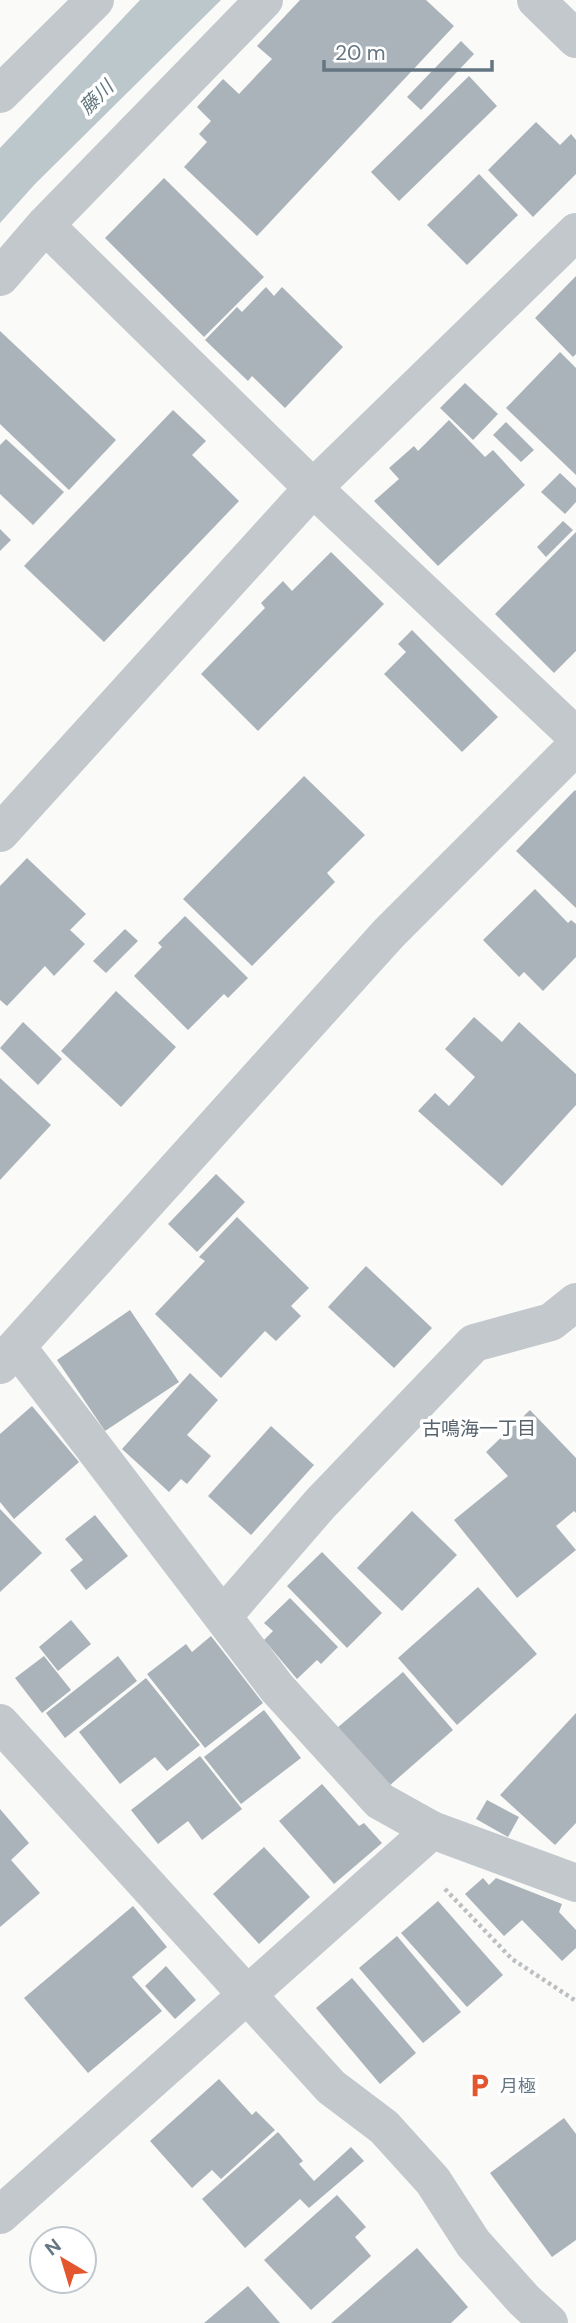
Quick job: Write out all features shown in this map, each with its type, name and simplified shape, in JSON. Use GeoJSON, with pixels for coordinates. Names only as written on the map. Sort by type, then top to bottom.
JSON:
{"type":"FeatureCollection","features":[{"type":"Feature","properties":{"kind":"street"},"geometry":{"type":"LineString","coordinates":[[0,94],[95,0]]}},
{"type":"Feature","properties":{"kind":"street"},"geometry":{"type":"LineString","coordinates":[[0,277],[46,225],[264,0]]}},
{"type":"Feature","properties":{"kind":"street"},"geometry":{"type":"LineString","coordinates":[[536,0],[576,39]]}},
{"type":"Feature","properties":{"kind":"street"},"geometry":{"type":"LineString","coordinates":[[46,225],[313,488],[576,736]]}},
{"type":"Feature","properties":{"kind":"street"},"geometry":{"type":"LineString","coordinates":[[0,833],[313,488],[576,232]]}},
{"type":"Feature","properties":{"kind":"street"},"geometry":{"type":"LineString","coordinates":[[576,746],[389,933],[8,1356],[223,1616],[277,1688],[380,1801],[420,1840],[576,1883]]}},
{"type":"Feature","properties":{"kind":"street"},"geometry":{"type":"LineString","coordinates":[[223,1616],[320,1504],[474,1343],[551,1322],[576,1302]]}},
{"type":"Feature","properties":{"kind":"street"},"geometry":{"type":"LineString","coordinates":[[0,1723],[331,2087],[384,2127],[433,2181],[473,2243],[524,2300],[549,2323]]}},
{"type":"Feature","properties":{"kind":"street"},"geometry":{"type":"LineString","coordinates":[[0,2215],[420,1840]]}},
{"type":"Feature","properties":{"kind":"path"},"geometry":{"type":"LineString","coordinates":[[420,1840],[512,1959],[576,2001]]}},
{"type":"Feature","properties":{"kind":"water","name":"藤川"},"geometry":{"type":"Polygon","coordinates":[[[140,0],[221,0],[35,184],[0,223],[0,148],[140,0]]]}},
{"type":"Feature","properties":{"kind":"building"},"geometry":{"type":"Polygon","coordinates":[[[300,0],[426,0],[454,26],[257,236],[184,167],[207,142],[199,134],[211,121],[197,107],[223,79],[239,94],[272,59],[257,46],[300,0]]]}},
{"type":"Feature","properties":{"kind":"building"},"geometry":{"type":"Polygon","coordinates":[[[461,41],[474,54],[421,110],[407,97],[461,41]]]}},
{"type":"Feature","properties":{"kind":"building"},"geometry":{"type":"Polygon","coordinates":[[[469,76],[497,106],[399,201],[371,172],[469,76]]]}},
{"type":"Feature","properties":{"kind":"building"},"geometry":{"type":"Polygon","coordinates":[[[536,122],[560,145],[571,134],[576,140],[576,174],[533,217],[488,170],[536,122]]]}},
{"type":"Feature","properties":{"kind":"building"},"geometry":{"type":"Polygon","coordinates":[[[479,174],[518,215],[467,265],[427,225],[479,174]]]}},
{"type":"Feature","properties":{"kind":"building"},"geometry":{"type":"Polygon","coordinates":[[[164,178],[264,277],[204,337],[105,238],[164,178]]]}},
{"type":"Feature","properties":{"kind":"building"},"geometry":{"type":"Polygon","coordinates":[[[576,276],[576,354],[573,357],[535,318],[576,276]]]}},
{"type":"Feature","properties":{"kind":"building"},"geometry":{"type":"Polygon","coordinates":[[[266,287],[274,296],[282,287],[343,347],[285,408],[252,376],[248,381],[205,340],[237,307],[242,312],[266,287]]]}},
{"type":"Feature","properties":{"kind":"building"},"geometry":{"type":"Polygon","coordinates":[[[0,331],[116,440],[69,490],[0,424],[0,331]]]}},
{"type":"Feature","properties":{"kind":"building"},"geometry":{"type":"Polygon","coordinates":[[[560,352],[576,368],[576,475],[506,408],[560,352]]]}},
{"type":"Feature","properties":{"kind":"building"},"geometry":{"type":"Polygon","coordinates":[[[465,383],[498,414],[473,440],[440,408],[465,383]]]}},
{"type":"Feature","properties":{"kind":"building"},"geometry":{"type":"Polygon","coordinates":[[[173,410],[206,441],[192,455],[239,501],[104,642],[24,566],[173,410]]]}},
{"type":"Feature","properties":{"kind":"building"},"geometry":{"type":"Polygon","coordinates":[[[449,420],[485,457],[493,450],[525,485],[438,566],[374,501],[399,479],[389,468],[414,446],[418,451],[449,420]]]}},
{"type":"Feature","properties":{"kind":"building"},"geometry":{"type":"Polygon","coordinates":[[[506,422],[534,450],[521,462],[493,435],[506,422]]]}},
{"type":"Feature","properties":{"kind":"building"},"geometry":{"type":"Polygon","coordinates":[[[6,439],[64,492],[33,525],[0,494],[0,445],[6,439]]]}},
{"type":"Feature","properties":{"kind":"building"},"geometry":{"type":"Polygon","coordinates":[[[560,473],[576,488],[576,502],[565,514],[541,492],[560,473]]]}},
{"type":"Feature","properties":{"kind":"building"},"geometry":{"type":"Polygon","coordinates":[[[563,521],[573,530],[546,557],[537,547],[563,521]]]}},
{"type":"Feature","properties":{"kind":"building"},"geometry":{"type":"Polygon","coordinates":[[[0,529],[11,540],[0,551],[0,529]]]}},
{"type":"Feature","properties":{"kind":"building"},"geometry":{"type":"Polygon","coordinates":[[[576,532],[576,651],[554,673],[495,614],[576,532]]]}},
{"type":"Feature","properties":{"kind":"building"},"geometry":{"type":"Polygon","coordinates":[[[331,552],[384,604],[258,731],[201,674],[265,608],[261,603],[283,581],[292,591],[331,552]]]}},
{"type":"Feature","properties":{"kind":"building"},"geometry":{"type":"Polygon","coordinates":[[[412,630],[498,717],[462,752],[384,674],[406,652],[398,644],[412,630]]]}},
{"type":"Feature","properties":{"kind":"building"},"geometry":{"type":"Polygon","coordinates":[[[304,776],[365,835],[327,873],[335,882],[252,966],[183,899],[304,776]]]}},
{"type":"Feature","properties":{"kind":"building"},"geometry":{"type":"Polygon","coordinates":[[[576,791],[576,908],[516,851],[576,791]]]}},
{"type":"Feature","properties":{"kind":"building"},"geometry":{"type":"Polygon","coordinates":[[[27,858],[86,914],[70,930],[85,944],[54,976],[45,966],[7,1006],[0,1000],[0,886],[27,858]]]}},
{"type":"Feature","properties":{"kind":"building"},"geometry":{"type":"Polygon","coordinates":[[[535,889],[568,923],[571,920],[576,924],[576,957],[543,991],[524,972],[519,977],[483,940],[535,889]]]}},
{"type":"Feature","properties":{"kind":"building"},"geometry":{"type":"Polygon","coordinates":[[[185,916],[248,978],[228,998],[224,994],[188,1030],[134,976],[162,947],[158,943],[185,916]]]}},
{"type":"Feature","properties":{"kind":"building"},"geometry":{"type":"Polygon","coordinates":[[[125,929],[138,941],[106,973],[93,961],[125,929]]]}},
{"type":"Feature","properties":{"kind":"building"},"geometry":{"type":"Polygon","coordinates":[[[116,991],[176,1047],[121,1107],[61,1051],[116,991]]]}},
{"type":"Feature","properties":{"kind":"building"},"geometry":{"type":"Polygon","coordinates":[[[474,1017],[502,1042],[519,1022],[576,1074],[576,1105],[502,1186],[418,1111],[435,1093],[449,1106],[475,1077],[445,1049],[474,1017]]]}},
{"type":"Feature","properties":{"kind":"building"},"geometry":{"type":"Polygon","coordinates":[[[23,1022],[62,1059],[38,1085],[0,1048],[23,1022]]]}},
{"type":"Feature","properties":{"kind":"building"},"geometry":{"type":"Polygon","coordinates":[[[0,1078],[51,1125],[0,1180],[0,1078]]]}},
{"type":"Feature","properties":{"kind":"building"},"geometry":{"type":"Polygon","coordinates":[[[216,1174],[245,1202],[197,1252],[168,1224],[216,1174]]]}},
{"type":"Feature","properties":{"kind":"building"},"geometry":{"type":"Polygon","coordinates":[[[237,1217],[309,1288],[291,1306],[301,1316],[276,1341],[265,1331],[221,1378],[155,1314],[205,1261],[199,1257],[237,1217]]]}},
{"type":"Feature","properties":{"kind":"building"},"geometry":{"type":"Polygon","coordinates":[[[366,1266],[432,1328],[394,1368],[328,1307],[366,1266]]]}},
{"type":"Feature","properties":{"kind":"building"},"geometry":{"type":"Polygon","coordinates":[[[130,1310],[179,1382],[105,1431],[57,1360],[130,1310]]]}},
{"type":"Feature","properties":{"kind":"building"},"geometry":{"type":"Polygon","coordinates":[[[190,1373],[218,1400],[187,1435],[211,1456],[187,1484],[181,1479],[169,1492],[122,1449],[190,1373]]]}},
{"type":"Feature","properties":{"kind":"building"},"geometry":{"type":"Polygon","coordinates":[[[32,1406],[79,1462],[14,1519],[0,1502],[0,1434],[32,1406]]]}},
{"type":"Feature","properties":{"kind":"building"},"geometry":{"type":"Polygon","coordinates":[[[530,1410],[576,1458],[576,1513],[574,1511],[556,1526],[576,1550],[517,1598],[454,1520],[508,1476],[486,1452],[530,1410]]]}},
{"type":"Feature","properties":{"kind":"building"},"geometry":{"type":"Polygon","coordinates":[[[271,1426],[314,1465],[251,1535],[208,1496],[271,1426]]]}},
{"type":"Feature","properties":{"kind":"building"},"geometry":{"type":"Polygon","coordinates":[[[0,1509],[42,1553],[0,1592],[0,1509]]]}},
{"type":"Feature","properties":{"kind":"building"},"geometry":{"type":"Polygon","coordinates":[[[412,1511],[457,1555],[402,1611],[357,1568],[412,1511]]]}},
{"type":"Feature","properties":{"kind":"building"},"geometry":{"type":"Polygon","coordinates":[[[95,1515],[128,1556],[86,1590],[70,1570],[83,1560],[65,1539],[95,1515]]]}},
{"type":"Feature","properties":{"kind":"building"},"geometry":{"type":"Polygon","coordinates":[[[322,1552],[382,1613],[347,1648],[287,1586],[322,1552]]]}},
{"type":"Feature","properties":{"kind":"building"},"geometry":{"type":"Polygon","coordinates":[[[478,1587],[537,1654],[457,1725],[398,1658],[478,1587]]]}},
{"type":"Feature","properties":{"kind":"building"},"geometry":{"type":"Polygon","coordinates":[[[290,1598],[338,1647],[321,1664],[317,1660],[297,1679],[264,1640],[273,1631],[264,1623],[290,1598]]]}},
{"type":"Feature","properties":{"kind":"building"},"geometry":{"type":"Polygon","coordinates":[[[71,1620],[91,1644],[58,1671],[39,1647],[71,1620]]]}},
{"type":"Feature","properties":{"kind":"building"},"geometry":{"type":"Polygon","coordinates":[[[211,1636],[263,1703],[205,1748],[147,1674],[186,1644],[192,1652],[211,1636]]]}},
{"type":"Feature","properties":{"kind":"building"},"geometry":{"type":"Polygon","coordinates":[[[44,1656],[71,1690],[42,1713],[15,1678],[44,1656]]]}},
{"type":"Feature","properties":{"kind":"building"},"geometry":{"type":"Polygon","coordinates":[[[118,1656],[137,1681],[65,1738],[46,1713],[118,1656]]]}},
{"type":"Feature","properties":{"kind":"building"},"geometry":{"type":"Polygon","coordinates":[[[403,1672],[453,1730],[389,1786],[337,1728],[403,1672]]]}},
{"type":"Feature","properties":{"kind":"building"},"geometry":{"type":"Polygon","coordinates":[[[146,1678],[200,1745],[167,1771],[155,1757],[120,1784],[79,1732],[146,1678]]]}},
{"type":"Feature","properties":{"kind":"building"},"geometry":{"type":"Polygon","coordinates":[[[264,1710],[301,1758],[241,1804],[204,1757],[264,1710]]]}},
{"type":"Feature","properties":{"kind":"building"},"geometry":{"type":"Polygon","coordinates":[[[576,1713],[576,1823],[555,1845],[500,1795],[576,1713]]]}},
{"type":"Feature","properties":{"kind":"building"},"geometry":{"type":"Polygon","coordinates":[[[200,1756],[242,1809],[202,1840],[188,1821],[158,1844],[131,1810],[200,1756]]]}},
{"type":"Feature","properties":{"kind":"building"},"geometry":{"type":"Polygon","coordinates":[[[322,1784],[359,1826],[364,1823],[382,1843],[334,1884],[279,1821],[322,1784]]]}},
{"type":"Feature","properties":{"kind":"building"},"geometry":{"type":"Polygon","coordinates":[[[487,1800],[519,1817],[508,1837],[476,1819],[487,1800]]]}},
{"type":"Feature","properties":{"kind":"building"},"geometry":{"type":"Polygon","coordinates":[[[0,1809],[29,1843],[11,1860],[40,1893],[0,1927],[0,1809]]]}},
{"type":"Feature","properties":{"kind":"building"},"geometry":{"type":"Polygon","coordinates":[[[264,1847],[310,1897],[259,1944],[213,1894],[264,1847]]]}},
{"type":"Feature","properties":{"kind":"building"},"geometry":{"type":"Polygon","coordinates":[[[483,1878],[489,1885],[496,1878],[562,1904],[559,1912],[576,1930],[576,1948],[562,1961],[522,1920],[504,1936],[465,1894],[483,1878]]]}},
{"type":"Feature","properties":{"kind":"building"},"geometry":{"type":"Polygon","coordinates":[[[438,1901],[503,1975],[467,2007],[401,1933],[438,1901]]]}},
{"type":"Feature","properties":{"kind":"building"},"geometry":{"type":"Polygon","coordinates":[[[133,1906],[167,1947],[132,1977],[162,2011],[88,2073],[24,1998],[133,1906]]]}},
{"type":"Feature","properties":{"kind":"building"},"geometry":{"type":"Polygon","coordinates":[[[397,1936],[461,2012],[423,2043],[359,1968],[397,1936]]]}},
{"type":"Feature","properties":{"kind":"building"},"geometry":{"type":"Polygon","coordinates":[[[166,1966],[196,2000],[175,2019],[145,1986],[166,1966]]]}},
{"type":"Feature","properties":{"kind":"building"},"geometry":{"type":"Polygon","coordinates":[[[352,1978],[416,2053],[380,2084],[316,2008],[352,1978]]]}},
{"type":"Feature","properties":{"kind":"building"},"geometry":{"type":"Polygon","coordinates":[[[219,2079],[252,2115],[256,2111],[275,2130],[221,2179],[212,2170],[192,2188],[150,2141],[219,2079]]]}},
{"type":"Feature","properties":{"kind":"building"},"geometry":{"type":"Polygon","coordinates":[[[564,2118],[576,2134],[576,2240],[552,2257],[490,2173],[564,2118]]]}},
{"type":"Feature","properties":{"kind":"building"},"geometry":{"type":"Polygon","coordinates":[[[278,2132],[303,2161],[299,2164],[314,2181],[351,2147],[364,2161],[309,2208],[300,2199],[245,2248],[202,2199],[278,2132]]]}},
{"type":"Feature","properties":{"kind":"building"},"geometry":{"type":"Polygon","coordinates":[[[337,2195],[366,2227],[355,2237],[371,2256],[311,2310],[264,2260],[337,2195]]]}},
{"type":"Feature","properties":{"kind":"building"},"geometry":{"type":"Polygon","coordinates":[[[417,2248],[468,2307],[451,2323],[331,2323],[417,2248]]]}},
{"type":"Feature","properties":{"kind":"building"},"geometry":{"type":"Polygon","coordinates":[[[248,2286],[280,2323],[204,2323],[248,2286]]]}},
{"type":"Feature","properties":{"kind":"place","name":"月極"},"geometry":{"type":"Point","coordinates":[480,2086]}},
{"type":"Feature","properties":{"kind":"district","name":"古鳴海一丁目"},"geometry":{"type":"Point","coordinates":[479,1428]}}]}
